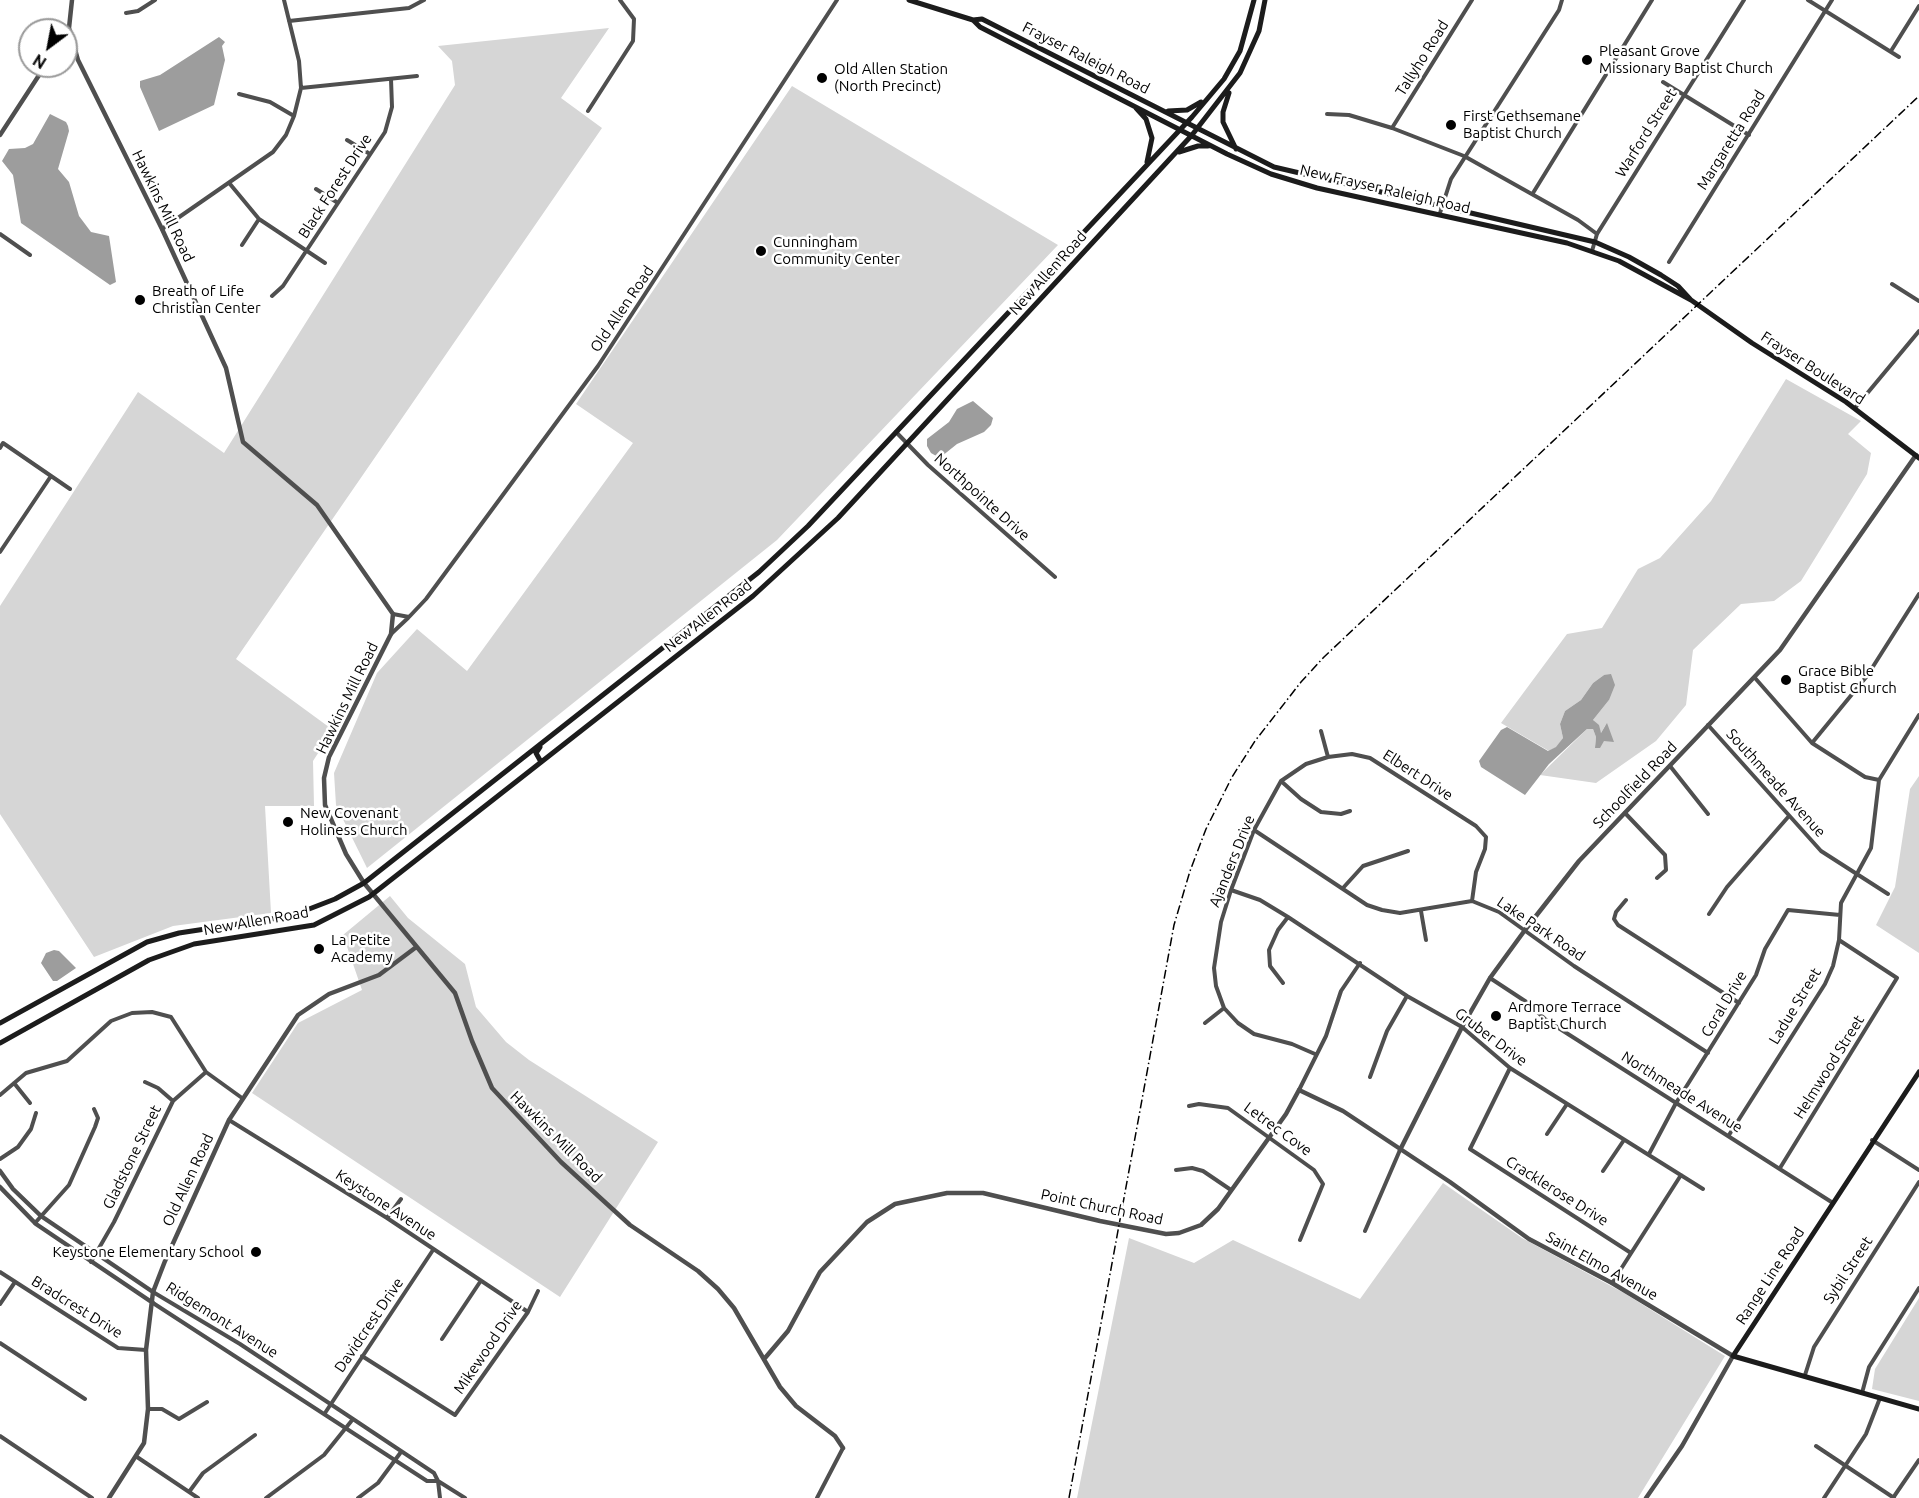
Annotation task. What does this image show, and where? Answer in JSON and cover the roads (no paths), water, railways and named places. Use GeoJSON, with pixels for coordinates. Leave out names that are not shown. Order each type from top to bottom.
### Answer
{"type":"FeatureCollection","features":[{"type":"Feature","properties":{"kind":"main road","name":"Frayser Raleigh Road"},"geometry":{"type":"LineString","coordinates":[[909,0],[973,21],[980,27],[1181,129]]}},
{"type":"Feature","properties":{"kind":"main road","name":"New Allen Road"},"geometry":{"type":"LineString","coordinates":[[0,1023],[147,942],[179,933],[291,916],[335,899],[364,883],[759,572],[808,526],[1181,129],[1224,79],[1240,51],[1254,0]]}},
{"type":"Feature","properties":{"kind":"main road","name":"New Allen Road"},"geometry":{"type":"LineString","coordinates":[[0,1042],[149,960],[194,944],[314,925],[373,894],[753,596],[820,537],[1198,129],[1231,88],[1252,51],[1265,0]]}},
{"type":"Feature","properties":{"kind":"main road","name":"Frayser Raleigh Road"},"geometry":{"type":"LineString","coordinates":[[973,21],[982,19],[1186,123]]}},
{"type":"Feature","properties":{"kind":"main road"},"geometry":{"type":"LineString","coordinates":[[1231,88],[1223,112],[1223,122],[1237,150]]}},
{"type":"Feature","properties":{"kind":"main road"},"geometry":{"type":"LineString","coordinates":[[1162,110],[1187,110],[1209,96]]}},
{"type":"Feature","properties":{"kind":"main road"},"geometry":{"type":"LineString","coordinates":[[1133,104],[1146,119],[1152,138],[1146,164]]}},
{"type":"Feature","properties":{"kind":"main road","name":"New Frayser Raleigh Road"},"geometry":{"type":"LineString","coordinates":[[1186,123],[1237,150],[1294,173],[1442,205],[1595,242]]}},
{"type":"Feature","properties":{"kind":"main road","name":"New Frayser Raleigh Road"},"geometry":{"type":"LineString","coordinates":[[1181,129],[1212,146],[1292,181],[1440,213],[1592,251]]}},
{"type":"Feature","properties":{"kind":"main road"},"geometry":{"type":"LineString","coordinates":[[1176,154],[1199,145],[1212,146]]}},
{"type":"Feature","properties":{"kind":"main road"},"geometry":{"type":"LineString","coordinates":[[1595,242],[1661,275],[1678,286],[1691,300]]}},
{"type":"Feature","properties":{"kind":"main road"},"geometry":{"type":"LineString","coordinates":[[1592,251],[1619,261],[1691,300]]}},
{"type":"Feature","properties":{"kind":"main road","name":"Frayser Boulevard"},"geometry":{"type":"LineString","coordinates":[[1691,300],[1855,408],[1917,456]]}},
{"type":"Feature","properties":{"kind":"main road"},"geometry":{"type":"LineString","coordinates":[[541,762],[536,756],[537,750],[549,737]]}},
{"type":"Feature","properties":{"kind":"main road","name":"Range Line Road"},"geometry":{"type":"LineString","coordinates":[[1732,1356],[1872,1140],[1919,1072]]}},
{"type":"Feature","properties":{"kind":"main road","name":"Saint Elmo Avenue"},"geometry":{"type":"LineString","coordinates":[[1732,1356],[1919,1409]]}},
{"type":"Feature","properties":{"kind":"street","name":"Hawkins Mill Road"},"geometry":{"type":"LineString","coordinates":[[69,18],[72,0]]}},
{"type":"Feature","properties":{"kind":"street"},"geometry":{"type":"LineString","coordinates":[[126,13],[138,11],[155,0]]}},
{"type":"Feature","properties":{"kind":"street"},"geometry":{"type":"LineString","coordinates":[[162,229],[273,153],[294,116],[301,88],[299,61],[284,0]]}},
{"type":"Feature","properties":{"kind":"street"},"geometry":{"type":"LineString","coordinates":[[289,21],[409,8],[424,0]]}},
{"type":"Feature","properties":{"kind":"street"},"geometry":{"type":"LineString","coordinates":[[588,111],[633,41],[634,19],[620,0]]}},
{"type":"Feature","properties":{"kind":"street","name":"Old Allen Road"},"geometry":{"type":"LineString","coordinates":[[391,634],[436,586],[598,366],[837,0]]}},
{"type":"Feature","properties":{"kind":"street","name":"Tallyho Road"},"geometry":{"type":"LineString","coordinates":[[1392,128],[1472,0]]}},
{"type":"Feature","properties":{"kind":"street"},"geometry":{"type":"LineString","coordinates":[[1440,213],[1451,179],[1464,156],[1559,9],[1562,0]]}},
{"type":"Feature","properties":{"kind":"street"},"geometry":{"type":"LineString","coordinates":[[1532,193],[1652,0]]}},
{"type":"Feature","properties":{"kind":"street","name":"Warford Street"},"geometry":{"type":"LineString","coordinates":[[1592,251],[1597,234],[1744,0]]}},
{"type":"Feature","properties":{"kind":"street"},"geometry":{"type":"LineString","coordinates":[[1808,0],[1899,57]]}},
{"type":"Feature","properties":{"kind":"street","name":"Margaretta Road"},"geometry":{"type":"LineString","coordinates":[[1670,262],[1832,0]]}},
{"type":"Feature","properties":{"kind":"street"},"geometry":{"type":"LineString","coordinates":[[1891,51],[1919,6]]}},
{"type":"Feature","properties":{"kind":"street","name":"Hawkins Mill Road"},"geometry":{"type":"LineString","coordinates":[[78,60],[162,229],[226,368],[243,442],[317,506],[393,614],[391,634],[329,757],[324,778],[325,805],[346,854],[364,883],[415,948],[455,993],[481,1065],[492,1088],[561,1162],[630,1225],[698,1271],[718,1289],[734,1308],[780,1387],[796,1406],[835,1436],[843,1448]]}},
{"type":"Feature","properties":{"kind":"street"},"geometry":{"type":"LineString","coordinates":[[301,88],[417,76]]}},
{"type":"Feature","properties":{"kind":"street"},"geometry":{"type":"LineString","coordinates":[[0,135],[37,78]]}},
{"type":"Feature","properties":{"kind":"street","name":"Black Forest Drive"},"geometry":{"type":"LineString","coordinates":[[272,296],[281,290],[370,154],[390,119],[391,79]]}},
{"type":"Feature","properties":{"kind":"street"},"geometry":{"type":"LineString","coordinates":[[1663,82],[1749,135]]}},
{"type":"Feature","properties":{"kind":"street"},"geometry":{"type":"LineString","coordinates":[[239,94],[270,102],[294,116]]}},
{"type":"Feature","properties":{"kind":"street"},"geometry":{"type":"LineString","coordinates":[[1327,114],[1349,116],[1392,128],[1464,156],[1532,193],[1597,234]]}},
{"type":"Feature","properties":{"kind":"street"},"geometry":{"type":"LineString","coordinates":[[347,140],[370,154]]}},
{"type":"Feature","properties":{"kind":"street"},"geometry":{"type":"LineString","coordinates":[[230,184],[259,219],[325,263]]}},
{"type":"Feature","properties":{"kind":"street"},"geometry":{"type":"LineString","coordinates":[[316,189],[338,203]]}},
{"type":"Feature","properties":{"kind":"street"},"geometry":{"type":"LineString","coordinates":[[242,245],[259,219]]}},
{"type":"Feature","properties":{"kind":"street"},"geometry":{"type":"LineString","coordinates":[[0,234],[30,255]]}},
{"type":"Feature","properties":{"kind":"street"},"geometry":{"type":"LineString","coordinates":[[1892,284],[1919,301]]}},
{"type":"Feature","properties":{"kind":"street"},"geometry":{"type":"LineString","coordinates":[[1855,408],[1919,331]]}},
{"type":"Feature","properties":{"kind":"street","name":"Northpointe Drive"},"geometry":{"type":"LineString","coordinates":[[896,432],[1055,577]]}},
{"type":"Feature","properties":{"kind":"street"},"geometry":{"type":"LineString","coordinates":[[0,448],[3,443],[70,489]]}},
{"type":"Feature","properties":{"kind":"street","name":"Schoolfield Road"},"geometry":{"type":"LineString","coordinates":[[1400,1150],[1461,1027],[1490,978],[1525,930],[1579,861],[1780,650],[1917,456]]}},
{"type":"Feature","properties":{"kind":"street"},"geometry":{"type":"LineString","coordinates":[[0,552],[51,476]]}},
{"type":"Feature","properties":{"kind":"street"},"geometry":{"type":"LineString","coordinates":[[1812,743],[1867,676],[1919,594]]}},
{"type":"Feature","properties":{"kind":"street"},"geometry":{"type":"LineString","coordinates":[[393,614],[409,617]]}},
{"type":"Feature","properties":{"kind":"street"},"geometry":{"type":"LineString","coordinates":[[1755,678],[1812,743],[1865,777],[1879,780]]}},
{"type":"Feature","properties":{"kind":"street","name":"Ladue Street"},"geometry":{"type":"LineString","coordinates":[[1729,1135],[1825,984],[1833,966],[1839,940],[1841,903],[1871,848],[1879,780],[1919,715]]}},
{"type":"Feature","properties":{"kind":"street","name":"Southmeade Avenue"},"geometry":{"type":"LineString","coordinates":[[1708,725],[1821,851],[1888,894]]}},
{"type":"Feature","properties":{"kind":"street"},"geometry":{"type":"LineString","coordinates":[[1321,731],[1328,757]]}},
{"type":"Feature","properties":{"kind":"street","name":"Elbert Drive"},"geometry":{"type":"LineString","coordinates":[[1328,757],[1352,754],[1370,758],[1476,826],[1486,837],[1485,849],[1476,872],[1472,902]]}},
{"type":"Feature","properties":{"kind":"street","name":"Ajanders Drive"},"geometry":{"type":"LineString","coordinates":[[1316,1054],[1292,1044],[1254,1034],[1238,1023],[1224,1008],[1216,986],[1214,968],[1221,922],[1254,830],[1281,781],[1306,764],[1328,757]]}},
{"type":"Feature","properties":{"kind":"street"},"geometry":{"type":"LineString","coordinates":[[1670,766],[1708,813]]}},
{"type":"Feature","properties":{"kind":"street"},"geometry":{"type":"LineString","coordinates":[[1281,781],[1301,800],[1321,812],[1341,814],[1350,811]]}},
{"type":"Feature","properties":{"kind":"street"},"geometry":{"type":"LineString","coordinates":[[1625,813],[1665,855],[1666,870],[1658,878]]}},
{"type":"Feature","properties":{"kind":"street"},"geometry":{"type":"LineString","coordinates":[[1709,914],[1727,887],[1789,816]]}},
{"type":"Feature","properties":{"kind":"street","name":"Lake Park Road"},"geometry":{"type":"LineString","coordinates":[[1254,830],[1367,905],[1400,913],[1472,902],[1499,912],[1574,966],[1708,1053]]}},
{"type":"Feature","properties":{"kind":"street"},"geometry":{"type":"LineString","coordinates":[[1343,888],[1363,866],[1408,850]]}},
{"type":"Feature","properties":{"kind":"street","name":"Gruber Drive"},"geometry":{"type":"LineString","coordinates":[[1231,890],[1260,900],[1288,917],[1407,996],[1461,1027],[1510,1068],[1623,1140],[1650,1154],[1703,1190]]}},
{"type":"Feature","properties":{"kind":"street"},"geometry":{"type":"LineString","coordinates":[[1626,900],[1616,912],[1614,920],[1618,925],[1739,1003]]}},
{"type":"Feature","properties":{"kind":"street","name":"Coral Drive"},"geometry":{"type":"LineString","coordinates":[[1650,1154],[1676,1103],[1755,975],[1765,949],[1788,910],[1840,915]]}},
{"type":"Feature","properties":{"kind":"street"},"geometry":{"type":"LineString","coordinates":[[1420,911],[1426,940]]}},
{"type":"Feature","properties":{"kind":"street"},"geometry":{"type":"LineString","coordinates":[[1283,983],[1270,966],[1269,950],[1278,930],[1288,917]]}},
{"type":"Feature","properties":{"kind":"street","name":"Helmwood Street"},"geometry":{"type":"LineString","coordinates":[[1780,1168],[1897,978],[1839,940]]}},
{"type":"Feature","properties":{"kind":"street","name":"Old Allen Road"},"geometry":{"type":"LineString","coordinates":[[109,1498],[144,1443],[148,1409],[146,1350],[153,1292],[165,1260],[229,1120],[298,1015],[328,994],[380,975],[415,948]]}},
{"type":"Feature","properties":{"kind":"street","name":"Point Church Road"},"geometry":{"type":"LineString","coordinates":[[765,1358],[788,1330],[820,1272],[867,1222],[895,1204],[947,1193],[983,1193],[1166,1234],[1191,1230],[1210,1219],[1286,1114],[1326,1036],[1341,991],[1360,963]]}},
{"type":"Feature","properties":{"kind":"street","name":"Northmeade Avenue"},"geometry":{"type":"LineString","coordinates":[[1490,978],[1528,1003],[1546,1020],[1833,1203]]}},
{"type":"Feature","properties":{"kind":"street"},"geometry":{"type":"LineString","coordinates":[[1370,1077],[1387,1031],[1407,996]]}},
{"type":"Feature","properties":{"kind":"street"},"geometry":{"type":"LineString","coordinates":[[1205,1023],[1224,1008]]}},
{"type":"Feature","properties":{"kind":"street"},"geometry":{"type":"LineString","coordinates":[[0,1095],[26,1073],[68,1061],[111,1021],[132,1013],[161,1012],[171,1017],[206,1072],[242,1098]]}},
{"type":"Feature","properties":{"kind":"street","name":"Cracklerose Drive"},"geometry":{"type":"LineString","coordinates":[[1510,1068],[1470,1149],[1631,1253]]}},
{"type":"Feature","properties":{"kind":"street","name":"Gladstone Street"},"geometry":{"type":"LineString","coordinates":[[91,1262],[114,1222],[172,1101],[206,1072]]}},
{"type":"Feature","properties":{"kind":"street"},"geometry":{"type":"LineString","coordinates":[[145,1082],[158,1088],[172,1101]]}},
{"type":"Feature","properties":{"kind":"street"},"geometry":{"type":"LineString","coordinates":[[14,1083],[30,1103]]}},
{"type":"Feature","properties":{"kind":"street","name":"Saint Elmo Avenue"},"geometry":{"type":"LineString","coordinates":[[1299,1090],[1343,1111],[1450,1182],[1529,1239],[1612,1283],[1732,1356]]}},
{"type":"Feature","properties":{"kind":"street","name":"Letrec Cove"},"geometry":{"type":"LineString","coordinates":[[1189,1106],[1199,1104],[1228,1108],[1314,1170],[1323,1185],[1300,1240]]}},
{"type":"Feature","properties":{"kind":"street"},"geometry":{"type":"LineString","coordinates":[[1547,1134],[1567,1104]]}},
{"type":"Feature","properties":{"kind":"street"},"geometry":{"type":"LineString","coordinates":[[35,1223],[69,1185],[98,1118],[94,1109]]}},
{"type":"Feature","properties":{"kind":"street"},"geometry":{"type":"LineString","coordinates":[[0,1159],[18,1147],[31,1129],[36,1113]]}},
{"type":"Feature","properties":{"kind":"street","name":"Keystone Avenue"},"geometry":{"type":"LineString","coordinates":[[229,1120],[387,1218],[528,1312]]}},
{"type":"Feature","properties":{"kind":"street"},"geometry":{"type":"LineString","coordinates":[[1603,1171],[1623,1140]]}},
{"type":"Feature","properties":{"kind":"street"},"geometry":{"type":"LineString","coordinates":[[1872,1140],[1919,1170]]}},
{"type":"Feature","properties":{"kind":"street"},"geometry":{"type":"LineString","coordinates":[[1365,1231],[1400,1150]]}},
{"type":"Feature","properties":{"kind":"street"},"geometry":{"type":"LineString","coordinates":[[1176,1170],[1192,1168],[1203,1171],[1231,1190]]}},
{"type":"Feature","properties":{"kind":"street","name":"Ridgemont Avenue"},"geometry":{"type":"LineString","coordinates":[[0,1171],[41,1216],[153,1292],[240,1344],[353,1419],[434,1473],[438,1481],[465,1498]]}},
{"type":"Feature","properties":{"kind":"street"},"geometry":{"type":"LineString","coordinates":[[1612,1283],[1680,1175]]}},
{"type":"Feature","properties":{"kind":"street","name":"Sybil Street"},"geometry":{"type":"LineString","coordinates":[[1805,1375],[1814,1347],[1919,1182]]}},
{"type":"Feature","properties":{"kind":"street","name":"Ridgemont Avenue"},"geometry":{"type":"LineString","coordinates":[[0,1187],[35,1223],[91,1262],[427,1481],[438,1481]]}},
{"type":"Feature","properties":{"kind":"street"},"geometry":{"type":"LineString","coordinates":[[387,1218],[400,1199]]}},
{"type":"Feature","properties":{"kind":"street","name":"Davidcrest Drive"},"geometry":{"type":"LineString","coordinates":[[325,1413],[433,1250]]}},
{"type":"Feature","properties":{"kind":"street","name":"Bradcrest Drive"},"geometry":{"type":"LineString","coordinates":[[0,1272],[118,1348],[146,1350]]}},
{"type":"Feature","properties":{"kind":"street"},"geometry":{"type":"LineString","coordinates":[[442,1339],[480,1281]]}},
{"type":"Feature","properties":{"kind":"street"},"geometry":{"type":"LineString","coordinates":[[0,1304],[15,1282]]}},
{"type":"Feature","properties":{"kind":"street"},"geometry":{"type":"LineString","coordinates":[[1862,1393],[1869,1367],[1919,1288]]}},
{"type":"Feature","properties":{"kind":"street","name":"Mikewood Drive"},"geometry":{"type":"LineString","coordinates":[[362,1356],[455,1415],[528,1312],[538,1291]]}},
{"type":"Feature","properties":{"kind":"street"},"geometry":{"type":"LineString","coordinates":[[0,1343],[85,1399]]}},
{"type":"Feature","properties":{"kind":"street","name":"Range Line Road"},"geometry":{"type":"LineString","coordinates":[[1647,1498],[1682,1446],[1732,1356]]}},
{"type":"Feature","properties":{"kind":"street"},"geometry":{"type":"LineString","coordinates":[[1824,1498],[1866,1434],[1880,1398]]}},
{"type":"Feature","properties":{"kind":"street"},"geometry":{"type":"LineString","coordinates":[[148,1409],[162,1409],[180,1419],[207,1402]]}},
{"type":"Feature","properties":{"kind":"street"},"geometry":{"type":"LineString","coordinates":[[266,1498],[324,1455],[353,1419]]}},
{"type":"Feature","properties":{"kind":"street"},"geometry":{"type":"LineString","coordinates":[[189,1492],[203,1473],[255,1435]]}},
{"type":"Feature","properties":{"kind":"street"},"geometry":{"type":"LineString","coordinates":[[0,1436],[92,1498]]}},
{"type":"Feature","properties":{"kind":"street"},"geometry":{"type":"LineString","coordinates":[[1816,1446],[1893,1498],[1919,1460]]}},
{"type":"Feature","properties":{"kind":"street"},"geometry":{"type":"LineString","coordinates":[[817,1498],[843,1448]]}},
{"type":"Feature","properties":{"kind":"street"},"geometry":{"type":"LineString","coordinates":[[358,1498],[378,1483],[401,1452]]}},
{"type":"Feature","properties":{"kind":"street"},"geometry":{"type":"LineString","coordinates":[[137,1457],[198,1498]]}},
{"type":"Feature","properties":{"kind":"street"},"geometry":{"type":"LineString","coordinates":[[438,1481],[441,1490],[440,1498]]}},
{"type":"Feature","properties":{"kind":"railway"},"geometry":{"type":"LineString","coordinates":[[1069,1498],[1174,925],[1190,871],[1206,829],[1232,777],[1255,741],[1301,682],[1324,657],[1919,96]]}},
{"type":"Feature","properties":{"kind":"place","name":"Pleasant Grove Missionary Baptist Church"},"geometry":{"type":"Point","coordinates":[1587,60]}},
{"type":"Feature","properties":{"kind":"place","name":"Old Allen Station (North Precinct)"},"geometry":{"type":"Point","coordinates":[822,78]}},
{"type":"Feature","properties":{"kind":"place","name":"First Gethsemane Baptist Church"},"geometry":{"type":"Point","coordinates":[1451,125]}},
{"type":"Feature","properties":{"kind":"place","name":"Cunningham Community Center"},"geometry":{"type":"Point","coordinates":[761,251]}},
{"type":"Feature","properties":{"kind":"place","name":"Breath of Life Christian Center"},"geometry":{"type":"Point","coordinates":[140,300]}},
{"type":"Feature","properties":{"kind":"place","name":"Grace Bible Baptist Church"},"geometry":{"type":"Point","coordinates":[1786,680]}},
{"type":"Feature","properties":{"kind":"place","name":"New Covenant Holiness Church"},"geometry":{"type":"Point","coordinates":[288,822]}},
{"type":"Feature","properties":{"kind":"place","name":"La Petite Academy"},"geometry":{"type":"Point","coordinates":[319,949]}},
{"type":"Feature","properties":{"kind":"place","name":"Ardmore Terrace Baptist Church"},"geometry":{"type":"Point","coordinates":[1496,1016]}},
{"type":"Feature","properties":{"kind":"place","name":"Keystone Elementary School"},"geometry":{"type":"Point","coordinates":[256,1252]}}]}
